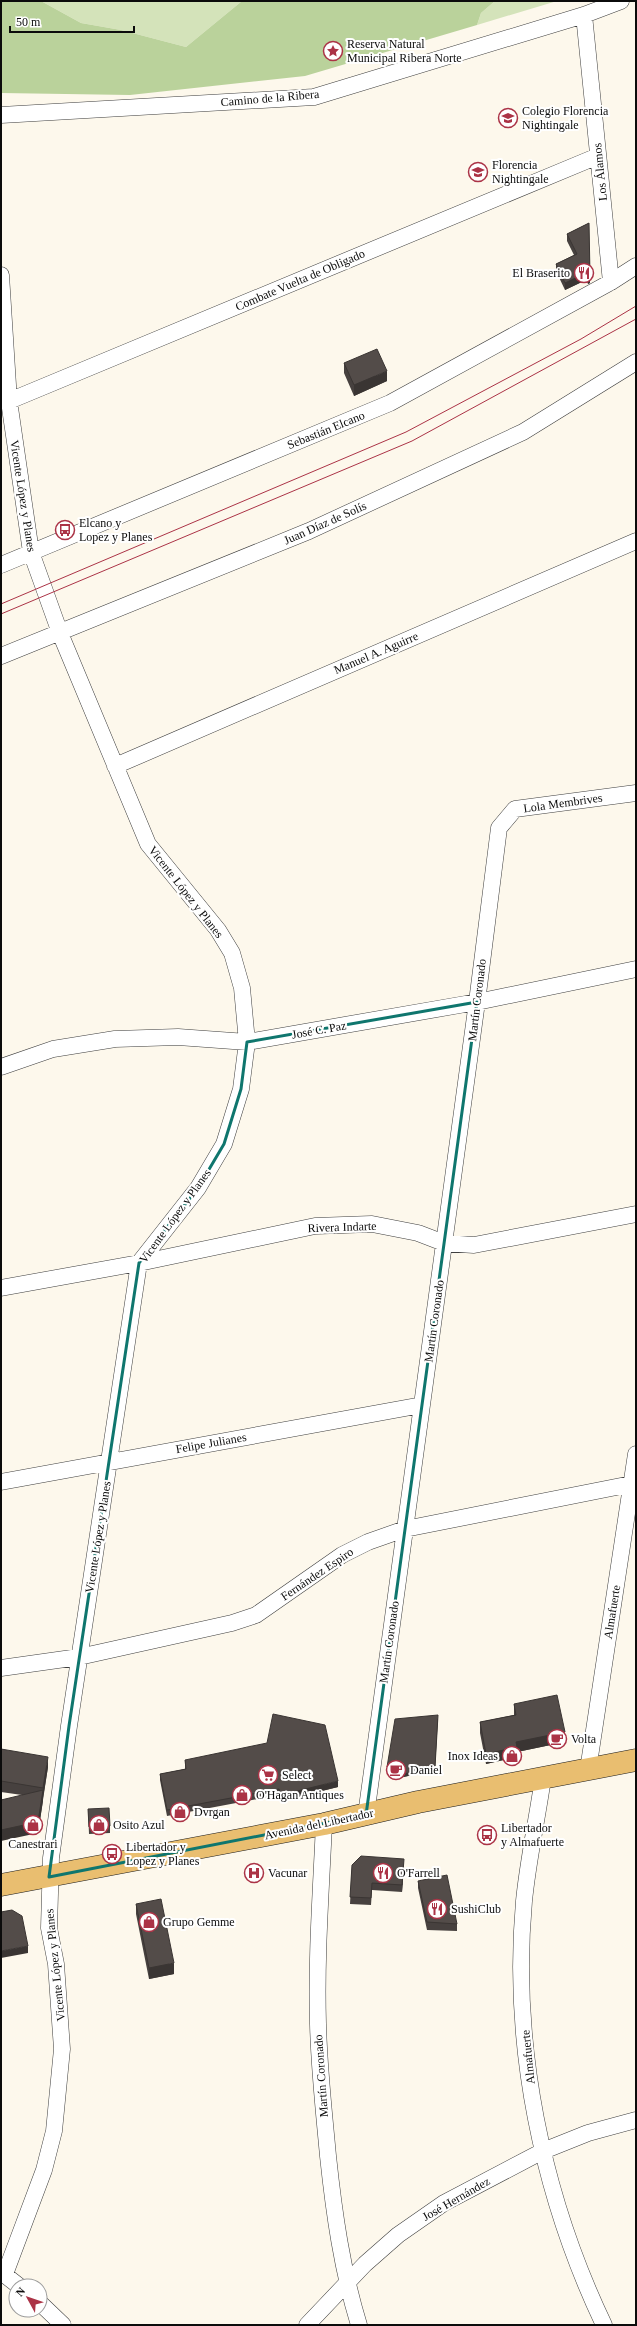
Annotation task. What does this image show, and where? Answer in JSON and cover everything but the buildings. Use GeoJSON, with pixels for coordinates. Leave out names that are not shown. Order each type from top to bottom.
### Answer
{"type":"FeatureCollection","features":[{"type":"Feature","properties":{"kind":"main road","name":"Avenida del Libertador"},"geometry":{"type":"LineString","coordinates":[[1,1885],[324,1824],[418,1802],[636,1760]]}},
{"type":"Feature","properties":{"kind":"street","name":"Camino de la Ribera"},"geometry":{"type":"LineString","coordinates":[[1,115],[314,96],[584,15],[621,1]]}},
{"type":"Feature","properties":{"kind":"street","name":"Los Álamos"},"geometry":{"type":"LineString","coordinates":[[584,15],[611,282]]}},
{"type":"Feature","properties":{"kind":"street","name":"Combate Vuelta de Obligado"},"geometry":{"type":"LineString","coordinates":[[5,401],[598,156]]}},
{"type":"Feature","properties":{"kind":"street","name":"Sebastián Elcano"},"geometry":{"type":"LineString","coordinates":[[1,565],[390,403],[611,282],[636,266]]}},
{"type":"Feature","properties":{"kind":"street","name":"Vicente López y Planes"},"geometry":{"type":"LineString","coordinates":[[1,275],[5,401],[31,552],[60,633],[130,805],[148,844],[218,930],[232,953],[242,988],[247,1042],[241,1089],[224,1144],[198,1188],[139,1263],[79,1657],[49,1877],[49,1928],[56,1964],[61,2013],[62,2049],[54,2131],[44,2170],[3,2273]]}},
{"type":"Feature","properties":{"kind":"street","name":"Juan Díaz de Solís"},"geometry":{"type":"LineString","coordinates":[[1,656],[309,531],[524,432],[636,362]]}},
{"type":"Feature","properties":{"kind":"street","name":"Manuel A. Aguirre"},"geometry":{"type":"LineString","coordinates":[[115,766],[636,541]]}},
{"type":"Feature","properties":{"kind":"street","name":"Lola Membrives"},"geometry":{"type":"LineString","coordinates":[[499,828],[515,809],[636,793]]}},
{"type":"Feature","properties":{"kind":"street","name":"Martín Coronado"},"geometry":{"type":"LineString","coordinates":[[366,1815],[477,1002],[499,828]]}},
{"type":"Feature","properties":{"kind":"street","name":"José C. Paz"},"geometry":{"type":"LineString","coordinates":[[1,1067],[53,1049],[115,1039],[178,1037],[247,1042],[477,1002],[636,969]]}},
{"type":"Feature","properties":{"kind":"street","name":"Rivera Indarte"},"geometry":{"type":"LineString","coordinates":[[1,1288],[139,1263],[315,1226],[372,1224],[418,1233],[444,1244],[474,1245],[636,1214]]}},
{"type":"Feature","properties":{"kind":"street","name":"Felipe Julianes"},"geometry":{"type":"LineString","coordinates":[[1,1482],[422,1405]]}},
{"type":"Feature","properties":{"kind":"street","name":"Almafuerte"},"geometry":{"type":"LineString","coordinates":[[588,1770],[634,1483],[636,1454]]}},
{"type":"Feature","properties":{"kind":"street","name":"Fernández Espiro"},"geometry":{"type":"LineString","coordinates":[[1,1668],[79,1657],[199,1631],[256,1615],[342,1555],[368,1542],[405,1529],[634,1483]]}},
{"type":"Feature","properties":{"kind":"street","name":"Almafuerte"},"geometry":{"type":"LineString","coordinates":[[543,1778],[531,1840],[525,1895],[522,1965],[524,2028],[531,2090],[543,2151],[563,2222],[588,2290],[604,2325]]}},
{"type":"Feature","properties":{"kind":"street","name":"Martín Coronado"},"geometry":{"type":"LineString","coordinates":[[324,1824],[318,1932],[318,2024],[323,2107],[332,2189],[347,2284],[359,2325]]}},
{"type":"Feature","properties":{"kind":"street","name":"José Hernández"},"geometry":{"type":"LineString","coordinates":[[307,2325],[365,2264],[398,2235],[444,2203],[543,2151],[588,2133],[636,2120]]}},
{"type":"Feature","properties":{"kind":"street"},"geometry":{"type":"LineString","coordinates":[[48,2311],[63,2325]]}},
{"type":"Feature","properties":{"kind":"highlighted area"},"geometry":{"type":"Polygon","coordinates":[[[477,1002],[366,1815],[49,1877],[69,1726],[139,1263],[198,1188],[224,1144],[241,1089],[247,1042],[477,1002]]]}},
{"type":"Feature","properties":{"kind":"green space"},"geometry":{"type":"Polygon","coordinates":[[[1,1],[41,1],[81,23],[121,30],[186,47],[242,1],[495,1],[481,13],[477,25],[305,76],[130,95],[1,93],[1,1]]]}},
{"type":"Feature","properties":{"kind":"green space"},"geometry":{"type":"Polygon","coordinates":[[[41,1],[242,1],[186,47],[121,30],[81,23],[41,1]]]}},
{"type":"Feature","properties":{"kind":"green space"},"geometry":{"type":"Polygon","coordinates":[[[495,1],[557,1],[477,25],[481,13],[495,1]]]}},
{"type":"Feature","properties":{"kind":"tram line"},"geometry":{"type":"LineString","coordinates":[[1,604],[406,432],[581,339],[636,306]]}},
{"type":"Feature","properties":{"kind":"tram line"},"geometry":{"type":"LineString","coordinates":[[1,614],[412,441],[636,319]]}},
{"type":"Feature","properties":{"kind":"place","name":"Reserva Natural Municipal Ribera Norte"},"geometry":{"type":"Point","coordinates":[333,51]}},
{"type":"Feature","properties":{"kind":"place","name":"Colegio Florencia Nightingale"},"geometry":{"type":"Point","coordinates":[508,118]}},
{"type":"Feature","properties":{"kind":"place","name":"Florencia Nightingale"},"geometry":{"type":"Point","coordinates":[478,172]}},
{"type":"Feature","properties":{"kind":"place","name":"El Braserito"},"geometry":{"type":"Point","coordinates":[584,273]}},
{"type":"Feature","properties":{"kind":"place","name":"Elcano y Lopez y Planes"},"geometry":{"type":"Point","coordinates":[65,530]}},
{"type":"Feature","properties":{"kind":"place","name":"Volta"},"geometry":{"type":"Point","coordinates":[557,1739]}},
{"type":"Feature","properties":{"kind":"place","name":"Inox Ideas"},"geometry":{"type":"Point","coordinates":[512,1756]}},
{"type":"Feature","properties":{"kind":"place","name":"Daniel"},"geometry":{"type":"Point","coordinates":[396,1770]}},
{"type":"Feature","properties":{"kind":"place","name":"Select"},"geometry":{"type":"Point","coordinates":[268,1775]}},
{"type":"Feature","properties":{"kind":"place","name":"O'Hagan Antiques"},"geometry":{"type":"Point","coordinates":[242,1795]}},
{"type":"Feature","properties":{"kind":"place","name":"Dvrgan"},"geometry":{"type":"Point","coordinates":[180,1812]}},
{"type":"Feature","properties":{"kind":"place","name":"Canestrari"},"geometry":{"type":"Point","coordinates":[33,1825]}},
{"type":"Feature","properties":{"kind":"place","name":"Osito Azul"},"geometry":{"type":"Point","coordinates":[99,1825]}},
{"type":"Feature","properties":{"kind":"place","name":"Libertador y Almafuerte"},"geometry":{"type":"Point","coordinates":[487,1835]}},
{"type":"Feature","properties":{"kind":"place","name":"Libertador y Lopez y Planes"},"geometry":{"type":"Point","coordinates":[112,1854]}},
{"type":"Feature","properties":{"kind":"place","name":"Vacunar"},"geometry":{"type":"Point","coordinates":[254,1873]}},
{"type":"Feature","properties":{"kind":"place","name":"O'Farrell"},"geometry":{"type":"Point","coordinates":[383,1873]}},
{"type":"Feature","properties":{"kind":"place","name":"SushiClub"},"geometry":{"type":"Point","coordinates":[437,1909]}},
{"type":"Feature","properties":{"kind":"place","name":"Grupo Gemme"},"geometry":{"type":"Point","coordinates":[149,1922]}}]}
